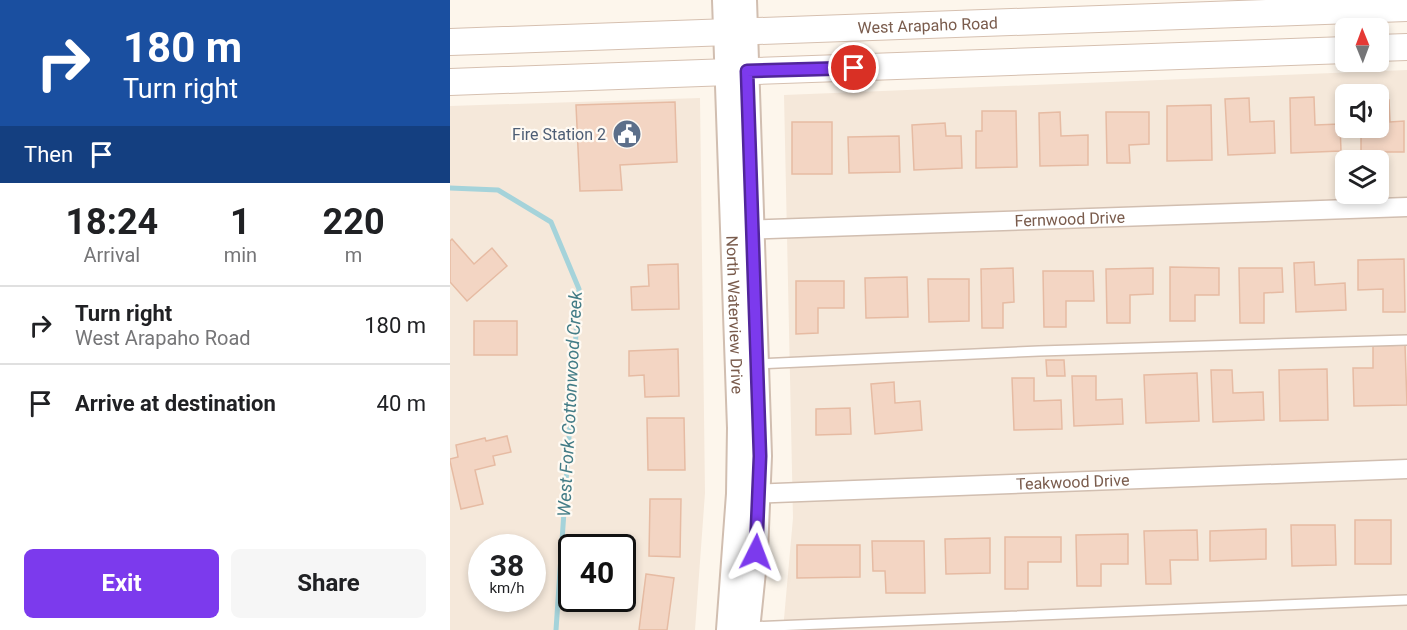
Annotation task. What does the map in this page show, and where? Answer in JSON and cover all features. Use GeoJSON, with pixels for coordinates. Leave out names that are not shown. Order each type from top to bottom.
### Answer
{"type":"FeatureCollection","features":[{"type":"Feature","properties":{"kind":"main road","name":"West Arapaho Road"},"geometry":{"type":"LineString","coordinates":[[450,42],[1407,8]]}},
{"type":"Feature","properties":{"kind":"main road"},"geometry":{"type":"LineString","coordinates":[[1389,48],[1407,47]]}},
{"type":"Feature","properties":{"kind":"main road"},"geometry":{"type":"LineString","coordinates":[[450,81],[1335,50]]}},
{"type":"Feature","properties":{"kind":"street","name":"North Waterview Drive"},"geometry":{"type":"LineString","coordinates":[[724,0],[735,32],[743,230],[739,428],[748,494],[742,629]]}},
{"type":"Feature","properties":{"kind":"street","name":"North Waterview Drive"},"geometry":{"type":"LineString","coordinates":[[735,32],[745,0]]}},
{"type":"Feature","properties":{"kind":"street","name":"Fernwood Drive"},"geometry":{"type":"LineString","coordinates":[[743,230],[1407,207]]}},
{"type":"Feature","properties":{"kind":"street","name":"North Waterview Drive"},"geometry":{"type":"LineString","coordinates":[[743,230],[757,364],[760,456],[748,494]]}},
{"type":"Feature","properties":{"kind":"street","name":"Teakwood Drive"},"geometry":{"type":"LineString","coordinates":[[748,494],[1407,470]]}},
{"type":"Feature","properties":{"kind":"lane"},"geometry":{"type":"LineString","coordinates":[[757,364],[1051,351],[1407,340]]}},
{"type":"Feature","properties":{"kind":"lane"},"geometry":{"type":"LineString","coordinates":[[742,629],[1407,600]]}},
{"type":"Feature","properties":{"kind":"shaded area"},"geometry":{"type":"Polygon","coordinates":[[[1407,70],[1407,630],[783,630],[793,518],[784,95],[1407,70]]]}},
{"type":"Feature","properties":{"kind":"shaded area"},"geometry":{"type":"Polygon","coordinates":[[[700,98],[705,493],[695,630],[450,630],[450,106],[700,98]]]}},
{"type":"Feature","properties":{"kind":"building"},"geometry":{"type":"Polygon","coordinates":[[[1314,97],[1315,125],[1335,124],[1335,138],[1341,138],[1341,150],[1291,153],[1290,98],[1314,97]]]}},
{"type":"Feature","properties":{"kind":"building"},"geometry":{"type":"Polygon","coordinates":[[[1249,98],[1250,122],[1274,121],[1275,153],[1228,155],[1225,99],[1249,98]]]}},
{"type":"Feature","properties":{"kind":"building"},"geometry":{"type":"Polygon","coordinates":[[[1389,100],[1390,122],[1404,121],[1404,152],[1361,150],[1361,138],[1389,138],[1389,100]]]}},
{"type":"Feature","properties":{"kind":"building","name":"Fire Station 2"},"geometry":{"type":"Polygon","coordinates":[[[675,102],[677,162],[620,165],[622,190],[580,191],[576,105],[675,102]]]}},
{"type":"Feature","properties":{"kind":"building"},"geometry":{"type":"Polygon","coordinates":[[[1211,105],[1212,160],[1167,161],[1167,106],[1211,105]]]}},
{"type":"Feature","properties":{"kind":"building"},"geometry":{"type":"Polygon","coordinates":[[[982,111],[1016,111],[1017,167],[976,168],[976,131],[982,131],[982,111]]]}},
{"type":"Feature","properties":{"kind":"building"},"geometry":{"type":"Polygon","coordinates":[[[1060,112],[1061,136],[1088,135],[1088,165],[1040,166],[1039,113],[1060,112]]]}},
{"type":"Feature","properties":{"kind":"building"},"geometry":{"type":"Polygon","coordinates":[[[1106,112],[1149,112],[1149,144],[1129,145],[1130,163],[1107,163],[1106,112]]]}},
{"type":"Feature","properties":{"kind":"building"},"geometry":{"type":"Polygon","coordinates":[[[792,122],[832,122],[832,174],[792,174],[792,122]]]}},
{"type":"Feature","properties":{"kind":"building"},"geometry":{"type":"Polygon","coordinates":[[[945,123],[946,136],[961,136],[962,168],[914,170],[912,125],[945,123]]]}},
{"type":"Feature","properties":{"kind":"building"},"geometry":{"type":"Polygon","coordinates":[[[899,136],[900,172],[849,173],[848,137],[899,136]]]}},
{"type":"Feature","properties":{"kind":"building"},"geometry":{"type":"Polygon","coordinates":[[[452,239],[474,264],[492,248],[507,266],[467,301],[450,282],[450,241],[452,239]]]}},
{"type":"Feature","properties":{"kind":"building"},"geometry":{"type":"Polygon","coordinates":[[[1404,259],[1405,312],[1383,312],[1383,289],[1358,290],[1358,260],[1404,259]]]}},
{"type":"Feature","properties":{"kind":"building"},"geometry":{"type":"Polygon","coordinates":[[[1314,262],[1315,285],[1345,283],[1346,310],[1296,312],[1294,263],[1314,262]]]}},
{"type":"Feature","properties":{"kind":"building"},"geometry":{"type":"Polygon","coordinates":[[[678,264],[679,309],[632,310],[631,287],[649,286],[648,265],[678,264]]]}},
{"type":"Feature","properties":{"kind":"building"},"geometry":{"type":"Polygon","coordinates":[[[1170,267],[1219,268],[1219,295],[1195,295],[1195,321],[1170,321],[1170,267]]]}},
{"type":"Feature","properties":{"kind":"building"},"geometry":{"type":"Polygon","coordinates":[[[1013,268],[1014,302],[1003,303],[1003,328],[982,328],[981,269],[1013,268]]]}},
{"type":"Feature","properties":{"kind":"building"},"geometry":{"type":"Polygon","coordinates":[[[1153,268],[1153,294],[1130,295],[1130,323],[1107,323],[1106,269],[1153,268]]]}},
{"type":"Feature","properties":{"kind":"building"},"geometry":{"type":"Polygon","coordinates":[[[1239,268],[1282,268],[1283,292],[1264,293],[1264,323],[1240,323],[1239,268]]]}},
{"type":"Feature","properties":{"kind":"building"},"geometry":{"type":"Polygon","coordinates":[[[1043,271],[1093,271],[1094,301],[1066,301],[1066,327],[1044,327],[1043,271]]]}},
{"type":"Feature","properties":{"kind":"building"},"geometry":{"type":"Polygon","coordinates":[[[907,277],[908,317],[866,318],[865,278],[907,277]]]}},
{"type":"Feature","properties":{"kind":"building"},"geometry":{"type":"Polygon","coordinates":[[[928,279],[969,279],[969,321],[929,322],[928,279]]]}},
{"type":"Feature","properties":{"kind":"building"},"geometry":{"type":"Polygon","coordinates":[[[796,281],[844,281],[844,308],[818,308],[818,333],[796,334],[796,281]]]}},
{"type":"Feature","properties":{"kind":"building"},"geometry":{"type":"Polygon","coordinates":[[[474,321],[517,321],[517,355],[474,355],[474,321]]]}},
{"type":"Feature","properties":{"kind":"building"},"geometry":{"type":"Polygon","coordinates":[[[1405,345],[1407,405],[1354,406],[1353,368],[1373,368],[1373,346],[1405,345]]]}},
{"type":"Feature","properties":{"kind":"building"},"geometry":{"type":"Polygon","coordinates":[[[678,349],[679,396],[645,397],[644,375],[629,376],[629,351],[678,349]]]}},
{"type":"Feature","properties":{"kind":"building"},"geometry":{"type":"Polygon","coordinates":[[[1046,360],[1064,360],[1065,376],[1047,376],[1046,360]]]}},
{"type":"Feature","properties":{"kind":"building"},"geometry":{"type":"Polygon","coordinates":[[[1327,369],[1328,420],[1280,421],[1279,370],[1327,369]]]}},
{"type":"Feature","properties":{"kind":"building"},"geometry":{"type":"Polygon","coordinates":[[[1211,370],[1232,370],[1233,393],[1263,392],[1264,420],[1213,422],[1211,370]]]}},
{"type":"Feature","properties":{"kind":"building"},"geometry":{"type":"Polygon","coordinates":[[[1197,373],[1199,421],[1146,423],[1144,375],[1197,373]]]}},
{"type":"Feature","properties":{"kind":"building"},"geometry":{"type":"Polygon","coordinates":[[[1072,376],[1096,376],[1096,400],[1122,399],[1123,424],[1074,426],[1072,376]]]}},
{"type":"Feature","properties":{"kind":"building"},"geometry":{"type":"Polygon","coordinates":[[[1012,378],[1034,378],[1034,401],[1061,400],[1062,429],[1014,430],[1012,378]]]}},
{"type":"Feature","properties":{"kind":"building"},"geometry":{"type":"Polygon","coordinates":[[[894,382],[895,403],[920,401],[922,430],[875,434],[871,384],[894,382]]]}},
{"type":"Feature","properties":{"kind":"building"},"geometry":{"type":"Polygon","coordinates":[[[850,408],[851,434],[816,435],[816,409],[850,408]]]}},
{"type":"Feature","properties":{"kind":"building"},"geometry":{"type":"Polygon","coordinates":[[[647,418],[684,418],[685,470],[648,470],[647,418]]]}},
{"type":"Feature","properties":{"kind":"building"},"geometry":{"type":"Polygon","coordinates":[[[507,436],[511,452],[493,456],[495,465],[475,470],[483,504],[461,509],[450,461],[458,457],[456,445],[485,438],[486,441],[507,436]]]}},
{"type":"Feature","properties":{"kind":"building"},"geometry":{"type":"Polygon","coordinates":[[[650,499],[681,499],[680,557],[649,556],[650,499]]]}},
{"type":"Feature","properties":{"kind":"building"},"geometry":{"type":"Polygon","coordinates":[[[1355,520],[1391,520],[1391,564],[1355,564],[1355,520]]]}},
{"type":"Feature","properties":{"kind":"building"},"geometry":{"type":"Polygon","coordinates":[[[1291,525],[1335,525],[1336,565],[1292,566],[1291,525]]]}},
{"type":"Feature","properties":{"kind":"building"},"geometry":{"type":"Polygon","coordinates":[[[1266,529],[1266,559],[1210,561],[1210,531],[1266,529]]]}},
{"type":"Feature","properties":{"kind":"building"},"geometry":{"type":"Polygon","coordinates":[[[1197,530],[1198,560],[1170,560],[1171,584],[1146,584],[1144,531],[1197,530]]]}},
{"type":"Feature","properties":{"kind":"building"},"geometry":{"type":"Polygon","coordinates":[[[1128,534],[1128,564],[1101,564],[1101,586],[1077,586],[1076,535],[1128,534]]]}},
{"type":"Feature","properties":{"kind":"building"},"geometry":{"type":"Polygon","coordinates":[[[1005,537],[1061,537],[1061,562],[1028,562],[1028,589],[1005,589],[1005,537]]]}},
{"type":"Feature","properties":{"kind":"building"},"geometry":{"type":"Polygon","coordinates":[[[990,538],[990,573],[946,574],[945,539],[990,538]]]}},
{"type":"Feature","properties":{"kind":"building"},"geometry":{"type":"Polygon","coordinates":[[[872,541],[924,541],[925,593],[886,593],[885,571],[873,571],[872,541]]]}},
{"type":"Feature","properties":{"kind":"building"},"geometry":{"type":"Polygon","coordinates":[[[797,545],[860,545],[860,577],[797,578],[797,545]]]}},
{"type":"Feature","properties":{"kind":"building"},"geometry":{"type":"Polygon","coordinates":[[[646,574],[674,578],[667,630],[639,630],[646,574]]]}},
{"type":"Feature","properties":{"kind":"waterway","name":"West Fork Cottonwood Creek"},"geometry":{"type":"LineString","coordinates":[[450,188],[498,190],[551,222],[579,289],[556,630]]}},
{"type":"Feature","properties":{"kind":"place","name":"Fire Station 2"},"geometry":{"type":"Point","coordinates":[627,134]}},
{"type":"Feature","properties":{"kind":"route"},"geometry":{"type":"LineString","coordinates":[[756,552],[760,456],[747,71],[854,68]]}}]}
